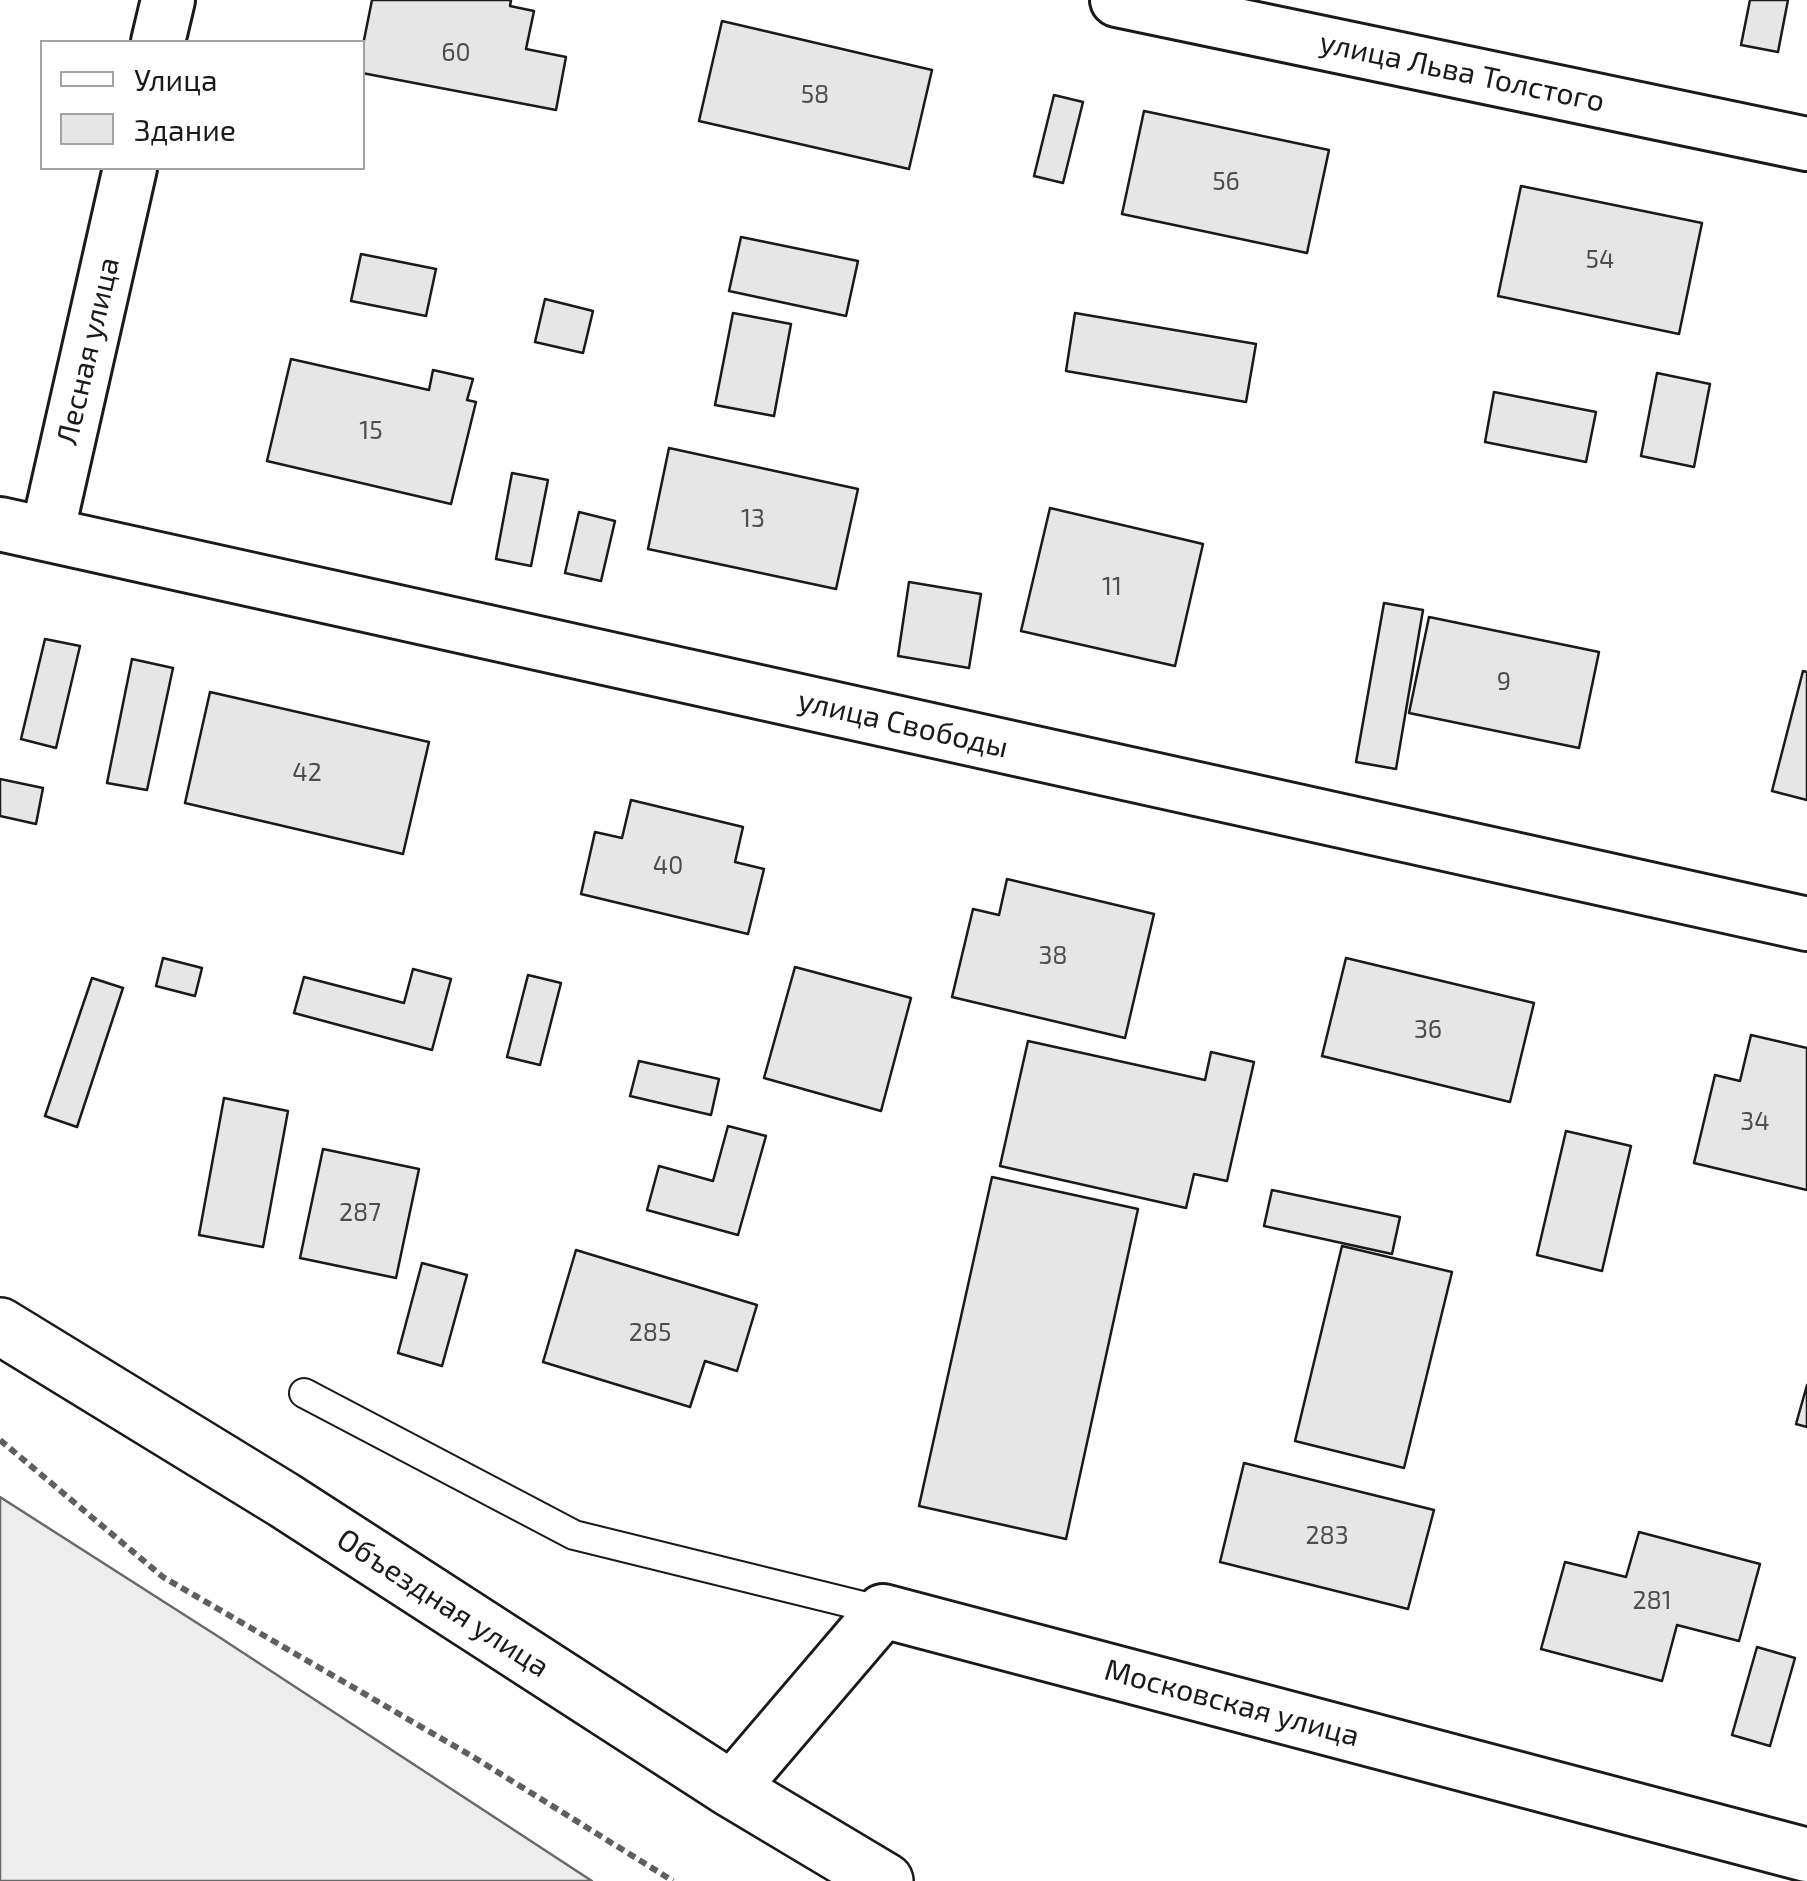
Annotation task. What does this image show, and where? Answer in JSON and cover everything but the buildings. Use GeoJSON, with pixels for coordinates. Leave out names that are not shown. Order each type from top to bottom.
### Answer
{"type":"FeatureCollection","features":[{"type":"Feature","properties":{"kind":"street"},"geometry":{"type":"LineString","coordinates":[[158,40],[168,0]]}},
{"type":"Feature","properties":{"kind":"street","name":"улица Льва Толстого"},"geometry":{"type":"LineString","coordinates":[[1117,0],[1807,144]]}},
{"type":"Feature","properties":{"kind":"street","name":"Лесная улица"},"geometry":{"type":"LineString","coordinates":[[23,529],[129,170]]}},
{"type":"Feature","properties":{"kind":"street","name":"улица Свободы"},"geometry":{"type":"LineString","coordinates":[[23,529],[1807,924]]}},
{"type":"Feature","properties":{"kind":"street","name":"Объездная улица"},"geometry":{"type":"LineString","coordinates":[[0,1326],[300,1511],[731,1789],[886,1881]]}},
{"type":"Feature","properties":{"kind":"street"},"geometry":{"type":"LineString","coordinates":[[731,1789],[883,1611]]}},
{"type":"Feature","properties":{"kind":"street","name":"Московская улица"},"geometry":{"type":"LineString","coordinates":[[883,1611],[1807,1855]]}},
{"type":"Feature","properties":{"kind":"lane"},"geometry":{"type":"LineString","coordinates":[[304,1393],[574,1535],[883,1611]]}},
{"type":"Feature","properties":{"kind":"path"},"geometry":{"type":"LineString","coordinates":[[0,1440],[163,1577],[475,1758],[673,1881]]}},
{"type":"Feature","properties":{"kind":"shaded area"},"geometry":{"type":"Polygon","coordinates":[[[0,1497],[219,1637],[592,1881],[0,1881],[0,1497]]]}}]}
